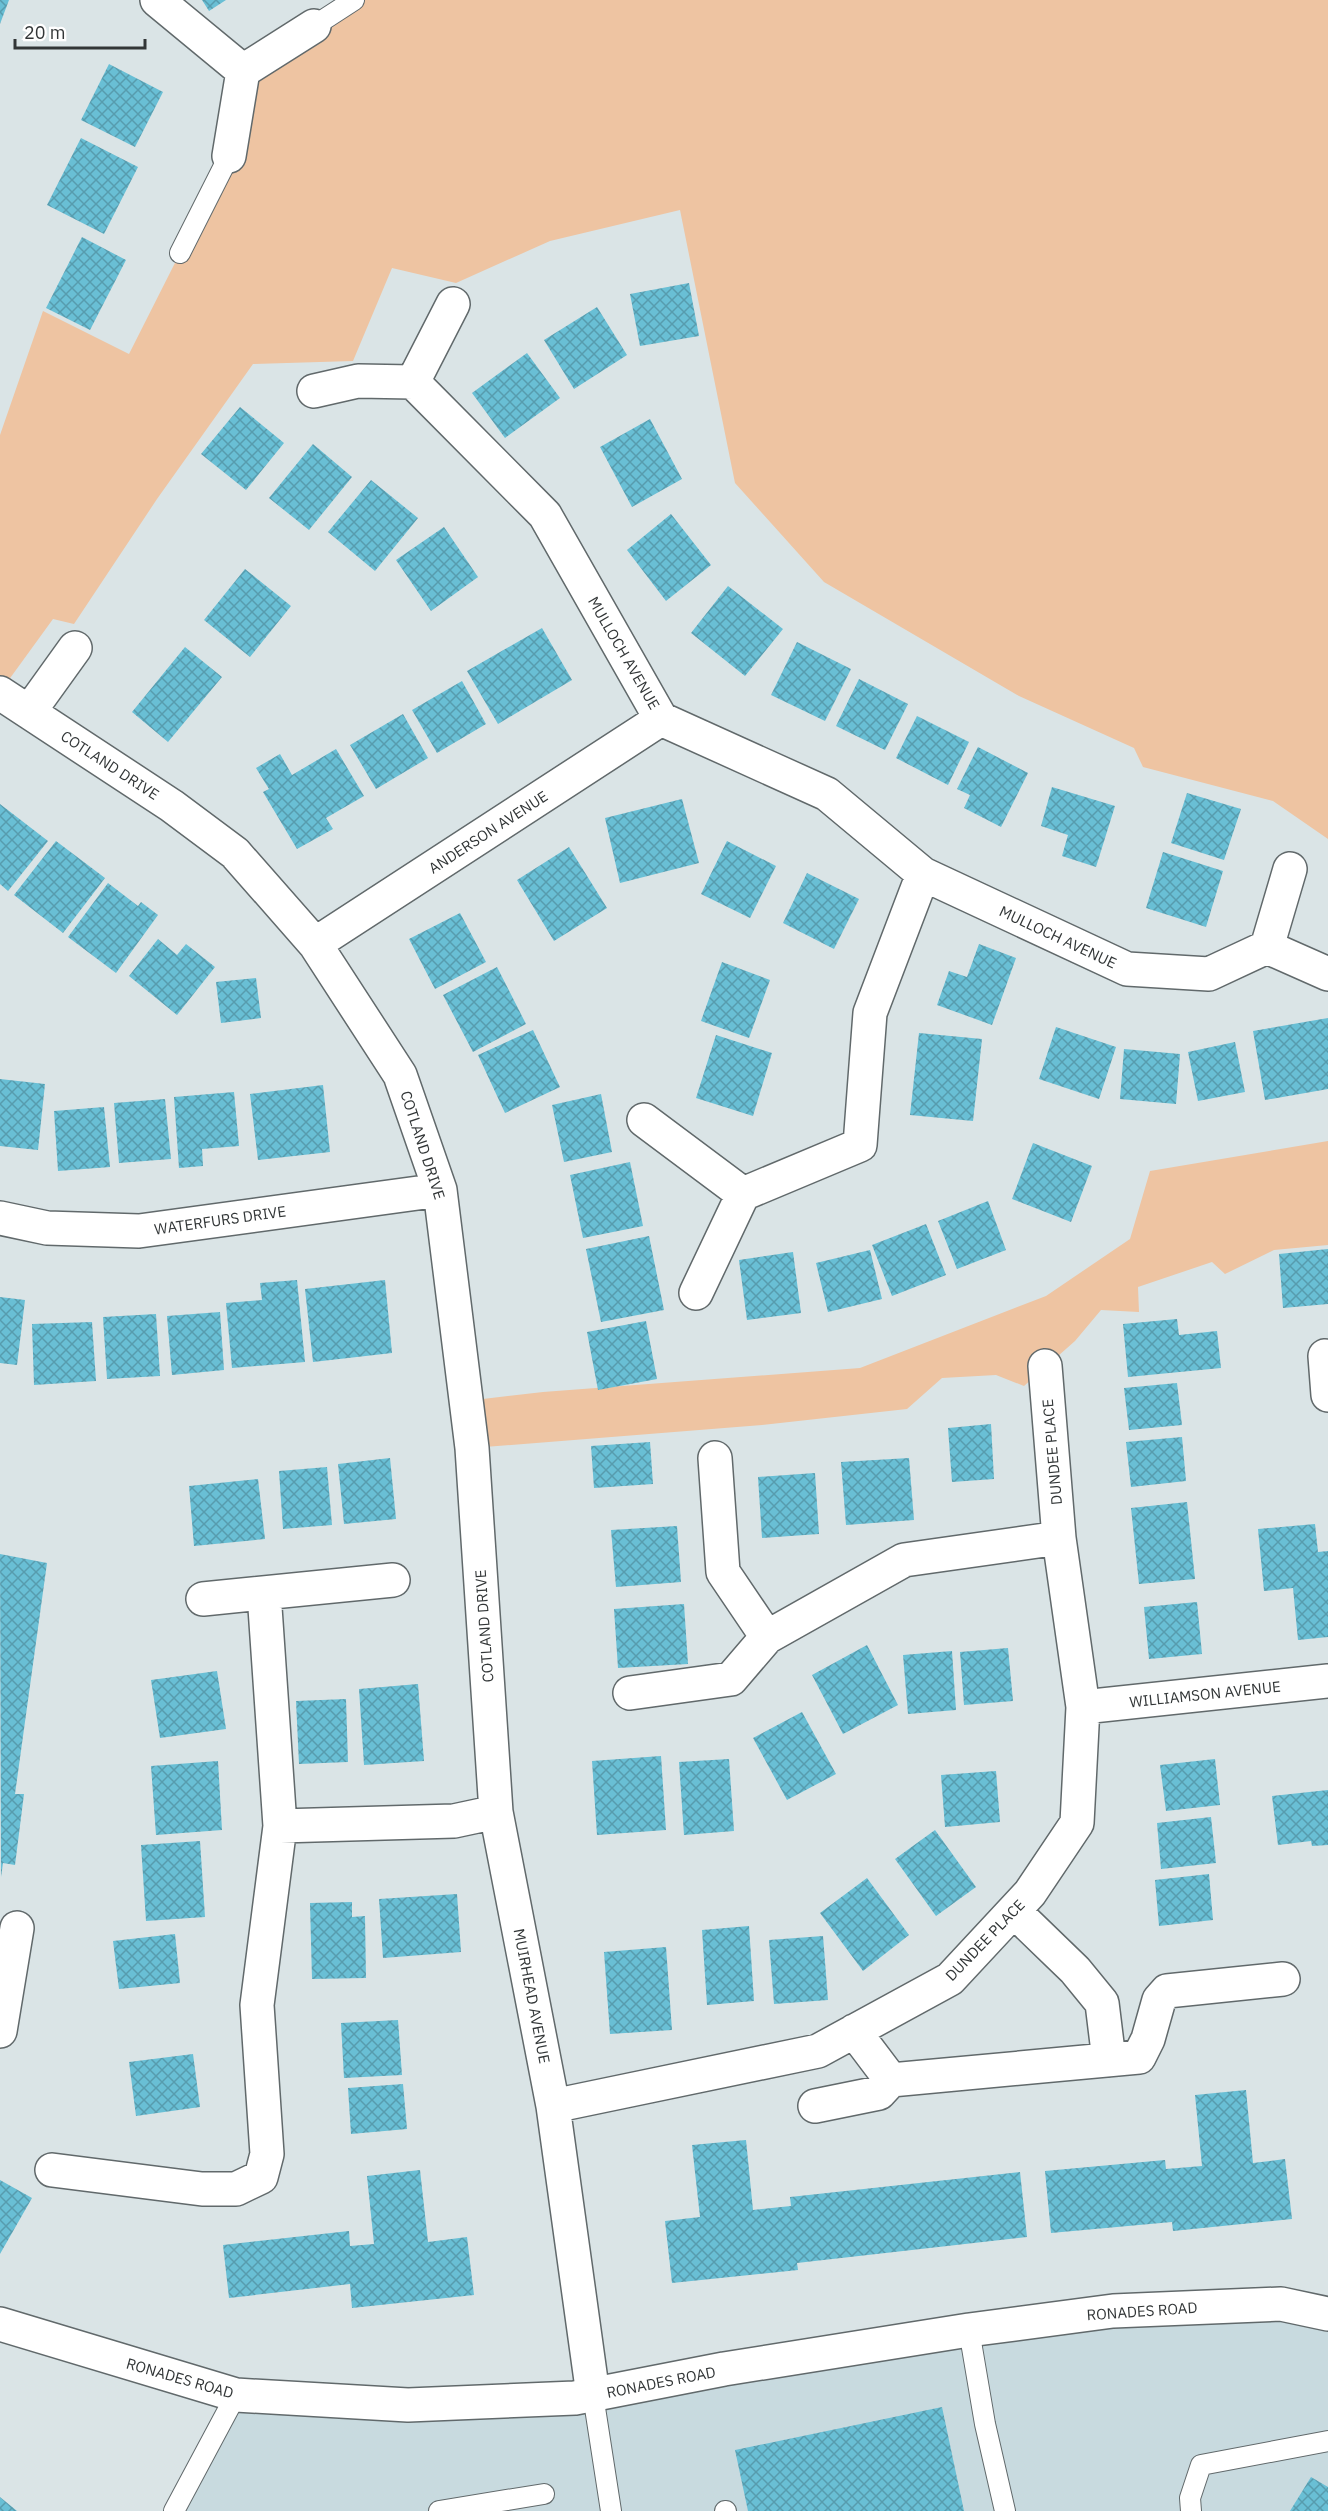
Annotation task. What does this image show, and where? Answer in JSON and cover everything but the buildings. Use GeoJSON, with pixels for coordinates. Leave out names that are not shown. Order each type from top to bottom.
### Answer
{"type":"FeatureCollection","features":[{"type":"Feature","properties":{"kind":"street"},"geometry":{"type":"LineString","coordinates":[[157,0],[243,71]]}},
{"type":"Feature","properties":{"kind":"street"},"geometry":{"type":"LineString","coordinates":[[229,156],[243,71],[314,26]]}},
{"type":"Feature","properties":{"kind":"street"},"geometry":{"type":"LineString","coordinates":[[314,391],[358,381],[413,382],[453,304]]}},
{"type":"Feature","properties":{"kind":"street","name":"MULLOCH AVENUE"},"geometry":{"type":"LineString","coordinates":[[413,382],[545,515],[661,719],[827,794],[923,874],[1127,969],[1209,974],[1266,947]]}},
{"type":"Feature","properties":{"kind":"street"},"geometry":{"type":"LineString","coordinates":[[29,712],[75,648]]}},
{"type":"Feature","properties":{"kind":"street","name":"COTLAND DRIVE"},"geometry":{"type":"LineString","coordinates":[[0,693],[172,806],[235,853],[315,944],[400,1075],[440,1190],[472,1448],[496,1812]]}},
{"type":"Feature","properties":{"kind":"street","name":"ANDERSON AVENUE"},"geometry":{"type":"LineString","coordinates":[[315,944],[661,719]]}},
{"type":"Feature","properties":{"kind":"street"},"geometry":{"type":"LineString","coordinates":[[1290,869],[1266,947],[1328,974]]}},
{"type":"Feature","properties":{"kind":"street"},"geometry":{"type":"LineString","coordinates":[[696,1293],[743,1194],[860,1145],[870,1012],[923,874]]}},
{"type":"Feature","properties":{"kind":"street"},"geometry":{"type":"LineString","coordinates":[[644,1120],[743,1194]]}},
{"type":"Feature","properties":{"kind":"street","name":"WATERFURS DRIVE"},"geometry":{"type":"LineString","coordinates":[[0,1218],[47,1228],[139,1231],[440,1190]]}},
{"type":"Feature","properties":{"kind":"street"},"geometry":{"type":"LineString","coordinates":[[1325,1356],[1328,1395]]}},
{"type":"Feature","properties":{"kind":"street","name":"DUNDEE PLACE"},"geometry":{"type":"LineString","coordinates":[[554,2106],[818,2051],[950,1979],[1030,1893],[1077,1823],[1083,1707],[1059,1538],[1045,1366]]}},
{"type":"Feature","properties":{"kind":"street"},"geometry":{"type":"LineString","coordinates":[[715,1458],[723,1572],[767,1637]]}},
{"type":"Feature","properties":{"kind":"street"},"geometry":{"type":"LineString","coordinates":[[630,1693],[731,1679],[767,1637],[904,1560],[1059,1538]]}},
{"type":"Feature","properties":{"kind":"street"},"geometry":{"type":"LineString","coordinates":[[203,1599],[393,1580]]}},
{"type":"Feature","properties":{"kind":"street"},"geometry":{"type":"LineString","coordinates":[[52,2170],[202,2189],[236,2189],[261,2177],[267,2154],[257,2005],[280,1826],[264,1593]]}},
{"type":"Feature","properties":{"kind":"street","name":"WILLIAMSON AVENUE"},"geometry":{"type":"LineString","coordinates":[[1083,1707],[1328,1681]]}},
{"type":"Feature","properties":{"kind":"street"},"geometry":{"type":"LineString","coordinates":[[280,1826],[454,1821],[496,1812]]}},
{"type":"Feature","properties":{"kind":"street","name":"MUIRHEAD AVENUE"},"geometry":{"type":"LineString","coordinates":[[496,1812],[554,2106],[593,2395]]}},
{"type":"Feature","properties":{"kind":"street"},"geometry":{"type":"LineString","coordinates":[[1014,1911],[1075,1970],[1102,2003],[1109,2060]]}},
{"type":"Feature","properties":{"kind":"street"},"geometry":{"type":"LineString","coordinates":[[0,2031],[17,1928]]}},
{"type":"Feature","properties":{"kind":"street"},"geometry":{"type":"LineString","coordinates":[[815,2106],[879,2093],[891,2080],[1139,2057],[1148,2039],[1159,2000],[1167,1991],[1283,1979]]}},
{"type":"Feature","properties":{"kind":"street"},"geometry":{"type":"LineString","coordinates":[[854,2031],[891,2080]]}},
{"type":"Feature","properties":{"kind":"street","name":"RONADES ROAD"},"geometry":{"type":"LineString","coordinates":[[0,2324],[236,2395],[408,2405],[540,2400],[593,2395],[724,2369],[969,2330],[1113,2311],[1281,2304],[1328,2314]]}},
{"type":"Feature","properties":{"kind":"lane"},"geometry":{"type":"LineString","coordinates":[[314,26],[354,0]]}},
{"type":"Feature","properties":{"kind":"lane"},"geometry":{"type":"LineString","coordinates":[[180,253],[229,156]]}},
{"type":"Feature","properties":{"kind":"lane"},"geometry":{"type":"LineString","coordinates":[[969,2330],[985,2424],[1005,2511]]}},
{"type":"Feature","properties":{"kind":"lane"},"geometry":{"type":"LineString","coordinates":[[174,2511],[236,2395]]}},
{"type":"Feature","properties":{"kind":"lane"},"geometry":{"type":"LineString","coordinates":[[593,2395],[611,2511]]}},
{"type":"Feature","properties":{"kind":"lane"},"geometry":{"type":"LineString","coordinates":[[1191,2511],[1190,2498],[1201,2465],[1326,2442]]}},
{"type":"Feature","properties":{"kind":"lane"},"geometry":{"type":"LineString","coordinates":[[439,2511],[544,2494]]}},
{"type":"Feature","properties":{"kind":"shaded area"},"geometry":{"type":"Polygon","coordinates":[[[354,0],[1328,0],[1328,839],[1273,801],[1143,767],[1134,748],[1019,696],[824,582],[735,483],[680,210],[550,241],[456,283],[392,268],[353,361],[253,364],[157,499],[74,624],[53,619],[0,692],[0,435],[43,311],[129,354],[229,156],[243,71],[354,0]]]}},
{"type":"Feature","properties":{"kind":"shaded area"},"geometry":{"type":"Polygon","coordinates":[[[1328,1141],[1328,1245],[1274,1250],[1225,1274],[1212,1262],[1138,1287],[1139,1312],[1101,1310],[1075,1341],[1024,1386],[996,1375],[942,1378],[907,1409],[762,1425],[472,1448],[466,1401],[543,1392],[860,1368],[1046,1296],[1130,1239],[1150,1171],[1328,1141]]]}},
{"type":"Feature","properties":{"kind":"shaded area"},"geometry":{"type":"Polygon","coordinates":[[[1328,2314],[1328,2511],[174,2511],[236,2395],[408,2405],[933,2337],[1328,2314]]]}}]}
